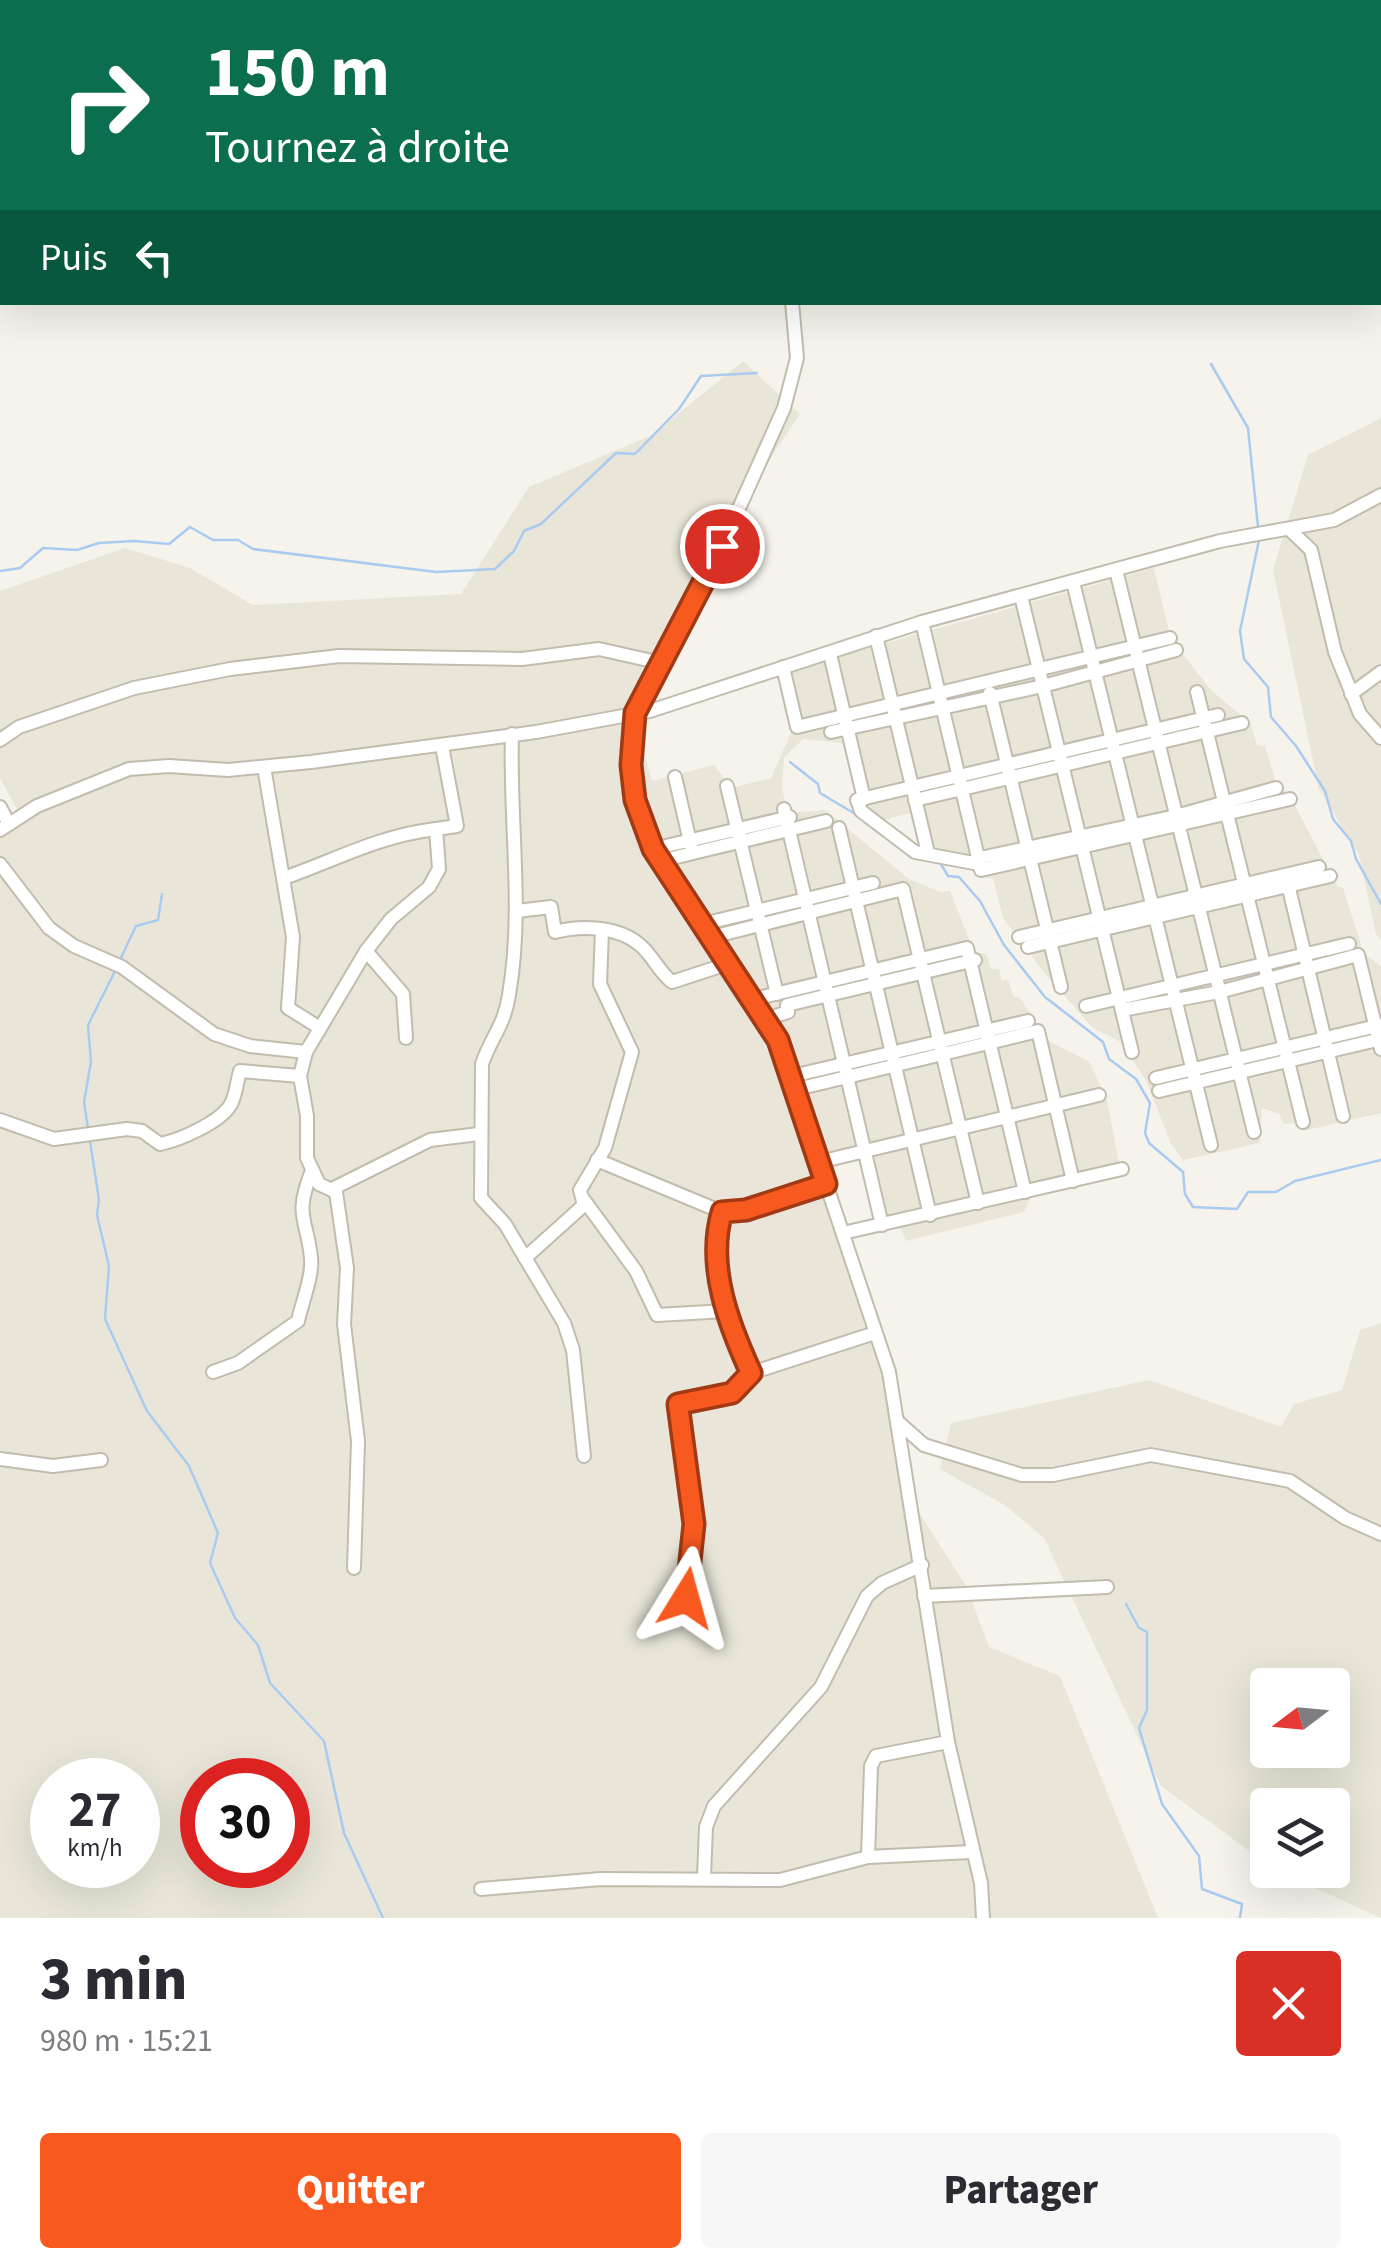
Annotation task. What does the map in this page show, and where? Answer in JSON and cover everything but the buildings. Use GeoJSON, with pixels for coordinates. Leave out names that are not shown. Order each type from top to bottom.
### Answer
{"type":"FeatureCollection","features":[{"type":"Feature","properties":{"kind":"street"},"geometry":{"type":"LineString","coordinates":[[792,305],[797,358],[784,408],[722,546],[635,713],[631,765],[635,800],[657,855],[754,999],[795,1082],[889,1372],[948,1742],[981,1883],[983,1918]]}},
{"type":"Feature","properties":{"kind":"street"},"geometry":{"type":"LineString","coordinates":[[0,807],[5,827],[37,806],[129,770],[264,768],[442,746],[635,713],[922,622],[1259,534],[1334,520],[1381,495]]}},
{"type":"Feature","properties":{"kind":"street"},"geometry":{"type":"LineString","coordinates":[[1289,529],[1311,550],[1335,652],[1360,714],[1381,738]]}},
{"type":"Feature","properties":{"kind":"street"},"geometry":{"type":"LineString","coordinates":[[1116,570],[1254,1132]]}},
{"type":"Feature","properties":{"kind":"street"},"geometry":{"type":"LineString","coordinates":[[1073,582],[1210,1145]]}},
{"type":"Feature","properties":{"kind":"street"},"geometry":{"type":"LineString","coordinates":[[1021,596],[1132,1052]]}},
{"type":"Feature","properties":{"kind":"street"},"geometry":{"type":"LineString","coordinates":[[922,622],[980,870],[1028,854],[1226,809],[1290,799]]}},
{"type":"Feature","properties":{"kind":"street"},"geometry":{"type":"LineString","coordinates":[[876,636],[928,852]]}},
{"type":"Feature","properties":{"kind":"street"},"geometry":{"type":"LineString","coordinates":[[783,667],[797,727],[846,722],[1042,680],[1173,644]]}},
{"type":"Feature","properties":{"kind":"street"},"geometry":{"type":"LineString","coordinates":[[0,740],[19,727],[144,686],[339,656],[522,660],[600,649],[661,662]]}},
{"type":"Feature","properties":{"kind":"street"},"geometry":{"type":"LineString","coordinates":[[830,654],[864,799]]}},
{"type":"Feature","properties":{"kind":"street"},"geometry":{"type":"LineString","coordinates":[[1351,694],[1381,672]]}},
{"type":"Feature","properties":{"kind":"street"},"geometry":{"type":"LineString","coordinates":[[989,691],[1061,987]]}},
{"type":"Feature","properties":{"kind":"street"},"geometry":{"type":"LineString","coordinates":[[1197,692],[1209,721],[1226,809],[1302,1122]]}},
{"type":"Feature","properties":{"kind":"street"},"geometry":{"type":"LineString","coordinates":[[979,861],[915,852],[860,811],[857,800],[914,794],[1157,738],[1209,721],[1242,722]]}},
{"type":"Feature","properties":{"kind":"street"},"geometry":{"type":"LineString","coordinates":[[831,732],[846,722]]}},
{"type":"Feature","properties":{"kind":"street"},"geometry":{"type":"LineString","coordinates":[[512,734],[510,808],[516,912],[509,996],[499,1036],[488,1045],[482,1064],[481,1198],[505,1224],[564,1324],[573,1350],[584,1456]]}},
{"type":"Feature","properties":{"kind":"street"},"geometry":{"type":"LineString","coordinates":[[284,878],[332,861],[351,848],[458,826],[442,746]]}},
{"type":"Feature","properties":{"kind":"street"},"geometry":{"type":"LineString","coordinates":[[264,768],[294,953],[288,1008],[320,1028]]}},
{"type":"Feature","properties":{"kind":"street"},"geometry":{"type":"LineString","coordinates":[[675,777],[692,846]]}},
{"type":"Feature","properties":{"kind":"street"},"geometry":{"type":"LineString","coordinates":[[727,786],[776,994]]}},
{"type":"Feature","properties":{"kind":"street"},"geometry":{"type":"LineString","coordinates":[[1226,809],[1276,788]]}},
{"type":"Feature","properties":{"kind":"street"},"geometry":{"type":"LineString","coordinates":[[657,855],[787,818],[832,824],[854,895],[930,1215]]}},
{"type":"Feature","properties":{"kind":"street"},"geometry":{"type":"LineString","coordinates":[[787,818],[882,1225]]}},
{"type":"Feature","properties":{"kind":"street"},"geometry":{"type":"LineString","coordinates":[[213,1372],[238,1364],[298,1320],[312,1260],[302,1227],[302,1195],[311,1173],[300,1076],[306,1052],[366,950],[390,920],[429,888],[440,869],[436,829]]}},
{"type":"Feature","properties":{"kind":"street"},"geometry":{"type":"LineString","coordinates":[[0,864],[48,928],[118,966],[214,1034],[250,1046],[306,1052]]}},
{"type":"Feature","properties":{"kind":"street"},"geometry":{"type":"LineString","coordinates":[[1154,912],[1199,910],[1246,891],[1324,871]]}},
{"type":"Feature","properties":{"kind":"street"},"geometry":{"type":"LineString","coordinates":[[1287,880],[1344,1116]]}},
{"type":"Feature","properties":{"kind":"street"},"geometry":{"type":"LineString","coordinates":[[854,895],[873,883]]}},
{"type":"Feature","properties":{"kind":"street"},"geometry":{"type":"LineString","coordinates":[[703,924],[758,918],[854,895],[904,890],[978,1203]]}},
{"type":"Feature","properties":{"kind":"street"},"geometry":{"type":"LineString","coordinates":[[1024,942],[1154,912],[1196,895],[1246,891]]}},
{"type":"Feature","properties":{"kind":"street"},"geometry":{"type":"LineString","coordinates":[[516,912],[551,908],[555,932],[602,930],[640,945],[672,982],[730,963]]}},
{"type":"Feature","properties":{"kind":"street"},"geometry":{"type":"LineString","coordinates":[[712,937],[758,918]]}},
{"type":"Feature","properties":{"kind":"street"},"geometry":{"type":"LineString","coordinates":[[602,930],[600,984],[632,1052],[624,1089],[597,1160],[580,1190],[636,1271],[657,1315],[726,1311]]}},
{"type":"Feature","properties":{"kind":"street"},"geometry":{"type":"LineString","coordinates":[[1307,962],[1349,944]]}},
{"type":"Feature","properties":{"kind":"street"},"geometry":{"type":"LineString","coordinates":[[754,999],[874,978],[922,966],[968,948],[974,960],[1025,1192]]}},
{"type":"Feature","properties":{"kind":"street"},"geometry":{"type":"LineString","coordinates":[[366,950],[404,994],[406,1038]]}},
{"type":"Feature","properties":{"kind":"street"},"geometry":{"type":"LineString","coordinates":[[1086,1006],[1120,1005],[1307,962],[1358,955],[1379,1036],[1158,1084]]}},
{"type":"Feature","properties":{"kind":"street"},"geometry":{"type":"LineString","coordinates":[[766,1019],[788,1012],[787,1005],[826,989]]}},
{"type":"Feature","properties":{"kind":"street"},"geometry":{"type":"LineString","coordinates":[[988,1037],[1028,1021]]}},
{"type":"Feature","properties":{"kind":"street"},"geometry":{"type":"LineString","coordinates":[[795,1082],[988,1037],[1038,1031],[1073,1181]]}},
{"type":"Feature","properties":{"kind":"street"},"geometry":{"type":"LineString","coordinates":[[0,1120],[54,1139],[127,1129],[142,1132],[160,1144],[191,1137],[230,1105],[240,1071],[300,1076]]}},
{"type":"Feature","properties":{"kind":"street"},"geometry":{"type":"LineString","coordinates":[[819,1162],[1099,1095]]}},
{"type":"Feature","properties":{"kind":"street"},"geometry":{"type":"LineString","coordinates":[[311,1173],[319,1184],[334,1188],[430,1140],[479,1134]]}},
{"type":"Feature","properties":{"kind":"street"},"geometry":{"type":"LineString","coordinates":[[597,1160],[722,1212],[746,1210],[826,1184]]}},
{"type":"Feature","properties":{"kind":"street"},"geometry":{"type":"LineString","coordinates":[[842,1233],[1122,1169]]}},
{"type":"Feature","properties":{"kind":"street"},"geometry":{"type":"LineString","coordinates":[[334,1188],[347,1268],[344,1324],[358,1441],[354,1568]]}},
{"type":"Feature","properties":{"kind":"street"},"geometry":{"type":"LineString","coordinates":[[525,1258],[584,1200]]}},
{"type":"Feature","properties":{"kind":"street"},"geometry":{"type":"LineString","coordinates":[[722,1212],[720,1280],[726,1311],[751,1373]]}},
{"type":"Feature","properties":{"kind":"street"},"geometry":{"type":"LineString","coordinates":[[686,1598],[694,1524],[678,1404],[732,1393],[751,1373],[875,1333]]}},
{"type":"Feature","properties":{"kind":"street"},"geometry":{"type":"LineString","coordinates":[[897,1421],[924,1445],[1022,1475],[1053,1475],[1151,1454],[1290,1481],[1345,1518],[1381,1534]]}},
{"type":"Feature","properties":{"kind":"street"},"geometry":{"type":"LineString","coordinates":[[0,1459],[54,1466],[101,1460]]}},
{"type":"Feature","properties":{"kind":"street"},"geometry":{"type":"LineString","coordinates":[[704,1876],[706,1827],[714,1806],[821,1686],[868,1596],[882,1583],[922,1565]]}},
{"type":"Feature","properties":{"kind":"street"},"geometry":{"type":"LineString","coordinates":[[924,1596],[1107,1586]]}},
{"type":"Feature","properties":{"kind":"street"},"geometry":{"type":"LineString","coordinates":[[868,1857],[871,1766],[876,1756],[948,1742]]}},
{"type":"Feature","properties":{"kind":"street"},"geometry":{"type":"LineString","coordinates":[[481,1889],[704,1876],[780,1880],[868,1857],[897,1859],[972,1852]]}},
{"type":"Feature","properties":{"kind":"shaded area"},"geometry":{"type":"Polygon","coordinates":[[[743,361],[800,414],[770,459],[695,627],[633,699],[625,749],[643,822],[672,901],[785,1070],[890,1360],[913,1503],[966,1586],[989,1647],[1060,1676],[1158,1918],[0,1918],[0,824],[17,810],[0,778],[0,591],[125,548],[190,568],[253,605],[461,594],[529,487],[652,435],[743,361]]]}},
{"type":"Feature","properties":{"kind":"shaded area"},"geometry":{"type":"Polygon","coordinates":[[[1381,418],[1381,939],[1376,934],[1359,855],[1319,789],[1273,570],[1308,455],[1381,418]]]}},
{"type":"Feature","properties":{"kind":"shaded area"},"geometry":{"type":"Polygon","coordinates":[[[1154,568],[1171,639],[1211,690],[1250,723],[1257,745],[1265,746],[1276,783],[1290,796],[1337,886],[1343,888],[1364,954],[1381,966],[1381,1113],[1307,1130],[1296,1123],[1284,1124],[1279,1114],[1262,1108],[1260,1143],[1183,1160],[1171,1144],[1146,1080],[1121,1042],[1093,1028],[1045,974],[1003,918],[993,878],[988,879],[980,863],[964,866],[924,846],[915,812],[883,820],[864,806],[849,744],[803,739],[784,758],[782,787],[787,813],[825,810],[909,879],[940,892],[950,891],[975,954],[986,953],[991,969],[999,969],[1002,980],[1008,980],[1014,997],[1020,998],[1050,1042],[1089,1061],[1107,1100],[1121,1174],[1031,1196],[1024,1212],[906,1241],[900,1227],[881,1232],[863,1157],[824,1165],[801,1081],[763,1005],[657,842],[640,785],[638,748],[642,747],[652,781],[714,765],[732,788],[771,778],[794,726],[782,672],[1154,568]]]}},
{"type":"Feature","properties":{"kind":"shaded area"},"geometry":{"type":"Polygon","coordinates":[[[1381,1323],[1381,1918],[1315,1888],[1350,1888],[1350,1788],[1250,1788],[1250,1851],[1161,1786],[1044,1538],[1006,1506],[940,1469],[951,1423],[1149,1380],[1281,1427],[1294,1404],[1342,1390],[1360,1330],[1381,1323]]]}},
{"type":"Feature","properties":{"kind":"waterway"},"geometry":{"type":"LineString","coordinates":[[1211,364],[1248,428],[1258,527]]}},
{"type":"Feature","properties":{"kind":"waterway"},"geometry":{"type":"LineString","coordinates":[[0,571],[20,568],[43,548],[77,550],[99,543],[134,541],[169,544],[190,527],[213,540],[238,540],[253,549],[436,572],[495,569],[514,551],[524,531],[541,524],[616,453],[635,454],[679,409],[701,376],[757,373]]}},
{"type":"Feature","properties":{"kind":"waterway"},"geometry":{"type":"LineString","coordinates":[[1259,540],[1240,631],[1244,659],[1268,687],[1271,717],[1296,746],[1325,791],[1333,819],[1351,841],[1356,859],[1381,904]]}},
{"type":"Feature","properties":{"kind":"waterway"},"geometry":{"type":"LineString","coordinates":[[790,762],[818,784],[820,793],[857,815]]}},
{"type":"Feature","properties":{"kind":"waterway"},"geometry":{"type":"LineString","coordinates":[[939,861],[948,876],[959,877],[980,901],[1004,945],[1045,997],[1103,1042],[1109,1059],[1136,1079],[1150,1103],[1145,1133],[1149,1143],[1183,1172],[1185,1194],[1193,1207],[1237,1209],[1248,1192],[1276,1192],[1295,1181],[1381,1160]]}},
{"type":"Feature","properties":{"kind":"waterway"},"geometry":{"type":"LineString","coordinates":[[119,962],[136,926],[158,920],[162,894]]}},
{"type":"Feature","properties":{"kind":"waterway"},"geometry":{"type":"LineString","coordinates":[[88,1128],[84,1102],[91,1062],[88,1025],[116,969]]}},
{"type":"Feature","properties":{"kind":"waterway"},"geometry":{"type":"LineString","coordinates":[[90,1141],[99,1200],[97,1215],[109,1266],[105,1319],[147,1411],[189,1466],[218,1533],[210,1563],[235,1618],[258,1645],[270,1683],[324,1741],[344,1833],[383,1918]]}},
{"type":"Feature","properties":{"kind":"waterway"},"geometry":{"type":"LineString","coordinates":[[1126,1604],[1139,1628],[1147,1632],[1147,1710],[1139,1728],[1162,1804],[1199,1856],[1202,1889],[1242,1904],[1240,1918]]}},
{"type":"Feature","properties":{"kind":"route"},"geometry":{"type":"LineString","coordinates":[[686,1598],[694,1524],[678,1404],[714,1400],[732,1393],[747,1382],[751,1373],[728,1323],[720,1280],[722,1212],[746,1210],[826,1184],[778,1040],[653,849],[635,800],[631,765],[635,713],[722,546]]}}]}
